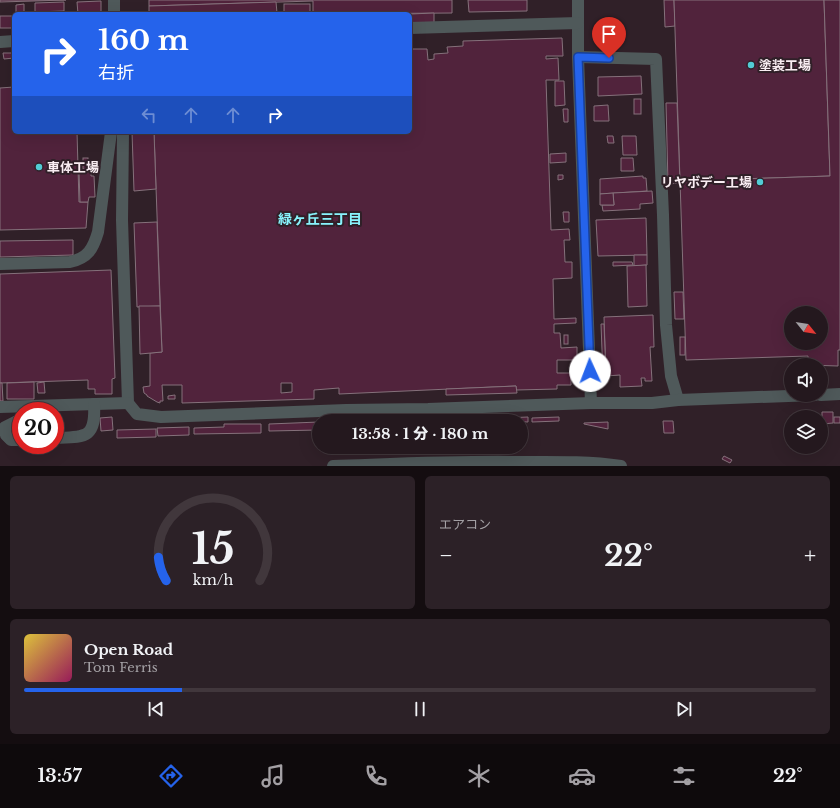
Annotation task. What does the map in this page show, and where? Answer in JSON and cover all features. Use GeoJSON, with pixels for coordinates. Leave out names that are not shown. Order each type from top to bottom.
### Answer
{"type":"FeatureCollection","features":[{"type":"Feature","properties":{"kind":"lane"},"geometry":{"type":"LineString","coordinates":[[114,0],[114,12]]}},
{"type":"Feature","properties":{"kind":"lane"},"geometry":{"type":"LineString","coordinates":[[578,0],[578,57],[591,403]]}},
{"type":"Feature","properties":{"kind":"lane"},"geometry":{"type":"LineString","coordinates":[[412,28],[578,23]]}},
{"type":"Feature","properties":{"kind":"lane"},"geometry":{"type":"LineString","coordinates":[[0,42],[12,41]]}},
{"type":"Feature","properties":{"kind":"lane"},"geometry":{"type":"LineString","coordinates":[[578,57],[656,59],[664,215],[666,325],[671,376],[678,400]]}},
{"type":"Feature","properties":{"kind":"lane"},"geometry":{"type":"LineString","coordinates":[[0,264],[70,262],[80,260],[88,254],[94,244],[98,232],[111,134]]}},
{"type":"Feature","properties":{"kind":"lane"},"geometry":{"type":"LineString","coordinates":[[123,134],[122,220],[128,403],[137,414],[161,417],[591,403],[652,403],[678,400],[784,396]]}},
{"type":"Feature","properties":{"kind":"lane"},"geometry":{"type":"LineString","coordinates":[[828,395],[840,394]]}},
{"type":"Feature","properties":{"kind":"lane"},"geometry":{"type":"LineString","coordinates":[[0,407],[128,403]]}},
{"type":"Feature","properties":{"kind":"lane"},"geometry":{"type":"LineString","coordinates":[[64,438],[80,437],[87,434],[93,426],[95,417],[94,404]]}},
{"type":"Feature","properties":{"kind":"lane"},"geometry":{"type":"LineString","coordinates":[[12,425],[3,431],[10,440],[12,440]]}},
{"type":"Feature","properties":{"kind":"lane"},"geometry":{"type":"LineString","coordinates":[[333,466],[480,462],[576,462],[621,466]]}},
{"type":"Feature","properties":{"kind":"lane"},"geometry":{"type":"LineString","coordinates":[[480,462],[496,466]]}},
{"type":"Feature","properties":{"kind":"building"},"geometry":{"type":"Polygon","coordinates":[[[0,0],[66,0],[0,2],[0,0]]]}},
{"type":"Feature","properties":{"kind":"building"},"geometry":{"type":"Polygon","coordinates":[[[149,0],[452,0],[452,13],[313,12],[313,1],[149,6],[149,0]]]}},
{"type":"Feature","properties":{"kind":"building"},"geometry":{"type":"Polygon","coordinates":[[[468,0],[527,0],[527,11],[469,12],[468,0]]]}},
{"type":"Feature","properties":{"kind":"building"},"geometry":{"type":"Polygon","coordinates":[[[664,0],[674,0],[675,26],[665,27],[664,0]]]}},
{"type":"Feature","properties":{"kind":"building","name":"塗装工場"},"geometry":{"type":"Polygon","coordinates":[[[674,0],[824,0],[830,176],[680,181],[674,0]]]}},
{"type":"Feature","properties":{"kind":"building","name":"リヤボデー工場"},"geometry":{"type":"Polygon","coordinates":[[[824,0],[840,0],[840,350],[838,350],[838,366],[828,366],[828,358],[808,358],[808,356],[686,360],[680,181],[830,176],[824,0]]]}},
{"type":"Feature","properties":{"kind":"building"},"geometry":{"type":"Polygon","coordinates":[[[101,1],[101,12],[78,12],[77,2],[101,1]]]}},
{"type":"Feature","properties":{"kind":"building"},"geometry":{"type":"Polygon","coordinates":[[[64,2],[64,11],[35,12],[35,3],[64,2]]]}},
{"type":"Feature","properties":{"kind":"building"},"geometry":{"type":"Polygon","coordinates":[[[276,2],[277,12],[149,12],[149,6],[276,2]]]}},
{"type":"Feature","properties":{"kind":"building"},"geometry":{"type":"Polygon","coordinates":[[[24,4],[24,12],[16,12],[16,5],[24,4]]]}},
{"type":"Feature","properties":{"kind":"building"},"geometry":{"type":"Polygon","coordinates":[[[284,4],[310,4],[310,12],[284,12],[284,4]]]}},
{"type":"Feature","properties":{"kind":"building"},"geometry":{"type":"Polygon","coordinates":[[[434,13],[434,31],[412,32],[412,14],[434,13]]]}},
{"type":"Feature","properties":{"kind":"building"},"geometry":{"type":"Polygon","coordinates":[[[0,16],[12,16],[12,28],[0,28],[0,16]]]}},
{"type":"Feature","properties":{"kind":"building"},"geometry":{"type":"Polygon","coordinates":[[[562,38],[563,56],[546,56],[546,59],[558,58],[559,80],[546,80],[551,230],[569,229],[570,240],[564,240],[565,262],[572,262],[572,278],[553,279],[554,319],[576,318],[576,323],[554,324],[554,333],[560,333],[561,348],[577,347],[577,360],[557,360],[557,373],[571,373],[571,385],[557,385],[557,389],[516,390],[516,386],[339,394],[339,388],[314,390],[314,399],[182,403],[182,385],[162,385],[163,401],[160,401],[160,403],[147,396],[144,393],[143,387],[150,386],[150,353],[162,352],[154,134],[412,134],[412,49],[427,49],[428,60],[434,59],[434,54],[448,53],[447,47],[463,46],[463,41],[562,38]],[[281,383],[281,393],[292,392],[292,383],[281,383]]]}},
{"type":"Feature","properties":{"kind":"building"},"geometry":{"type":"Polygon","coordinates":[[[3,53],[12,53],[12,58],[4,59],[3,53]]]}},
{"type":"Feature","properties":{"kind":"building"},"geometry":{"type":"Polygon","coordinates":[[[641,76],[642,94],[598,96],[598,77],[641,76]]]}},
{"type":"Feature","properties":{"kind":"building"},"geometry":{"type":"Polygon","coordinates":[[[555,81],[564,81],[565,105],[555,106],[555,81]]]}},
{"type":"Feature","properties":{"kind":"building","name":"車体工場"},"geometry":{"type":"Polygon","coordinates":[[[12,87],[12,134],[77,134],[79,202],[88,202],[86,228],[0,230],[0,88],[12,87]]]}},
{"type":"Feature","properties":{"kind":"building"},"geometry":{"type":"Polygon","coordinates":[[[634,99],[641,99],[641,114],[634,114],[634,99]]]}},
{"type":"Feature","properties":{"kind":"building"},"geometry":{"type":"Polygon","coordinates":[[[666,103],[677,103],[680,183],[668,184],[666,103]]]}},
{"type":"Feature","properties":{"kind":"building"},"geometry":{"type":"Polygon","coordinates":[[[608,105],[609,121],[594,121],[594,106],[608,105]]]}},
{"type":"Feature","properties":{"kind":"building"},"geometry":{"type":"Polygon","coordinates":[[[563,109],[568,109],[568,122],[564,122],[563,109]]]}},
{"type":"Feature","properties":{"kind":"building"},"geometry":{"type":"Polygon","coordinates":[[[132,134],[154,134],[156,189],[134,191],[132,134]]]}},
{"type":"Feature","properties":{"kind":"building"},"geometry":{"type":"Polygon","coordinates":[[[607,136],[613,136],[614,143],[608,143],[607,136]]]}},
{"type":"Feature","properties":{"kind":"building"},"geometry":{"type":"Polygon","coordinates":[[[622,136],[636,136],[637,155],[623,155],[622,136]]]}},
{"type":"Feature","properties":{"kind":"building"},"geometry":{"type":"Polygon","coordinates":[[[566,153],[566,162],[550,163],[550,154],[566,153]]]}},
{"type":"Feature","properties":{"kind":"building"},"geometry":{"type":"Polygon","coordinates":[[[83,158],[88,158],[88,169],[83,169],[83,158]]]}},
{"type":"Feature","properties":{"kind":"building"},"geometry":{"type":"Polygon","coordinates":[[[621,158],[633,158],[634,171],[621,171],[621,158]]]}},
{"type":"Feature","properties":{"kind":"building"},"geometry":{"type":"Polygon","coordinates":[[[79,172],[91,172],[91,176],[94,176],[95,197],[89,197],[88,202],[80,202],[79,172]]]}},
{"type":"Feature","properties":{"kind":"building"},"geometry":{"type":"Polygon","coordinates":[[[558,175],[563,175],[563,179],[558,180],[558,175]]]}},
{"type":"Feature","properties":{"kind":"building"},"geometry":{"type":"Polygon","coordinates":[[[643,176],[643,178],[646,178],[647,191],[600,194],[600,179],[643,176]]]}},
{"type":"Feature","properties":{"kind":"building"},"geometry":{"type":"Polygon","coordinates":[[[652,191],[653,203],[640,204],[640,209],[603,211],[602,205],[614,205],[613,193],[652,191]]]}},
{"type":"Feature","properties":{"kind":"building"},"geometry":{"type":"Polygon","coordinates":[[[613,193],[614,205],[600,205],[600,194],[613,193]]]}},
{"type":"Feature","properties":{"kind":"building"},"geometry":{"type":"Polygon","coordinates":[[[563,212],[569,212],[569,222],[564,222],[563,212]]]}},
{"type":"Feature","properties":{"kind":"building"},"geometry":{"type":"Polygon","coordinates":[[[646,218],[647,255],[598,256],[596,220],[646,218]]]}},
{"type":"Feature","properties":{"kind":"building"},"geometry":{"type":"Polygon","coordinates":[[[157,222],[160,306],[137,307],[134,223],[157,222]]]}},
{"type":"Feature","properties":{"kind":"building"},"geometry":{"type":"Polygon","coordinates":[[[73,240],[73,255],[0,257],[0,241],[73,240]]]}},
{"type":"Feature","properties":{"kind":"building"},"geometry":{"type":"Polygon","coordinates":[[[634,255],[647,255],[647,265],[634,266],[634,255]]]}},
{"type":"Feature","properties":{"kind":"building"},"geometry":{"type":"Polygon","coordinates":[[[613,262],[632,262],[633,265],[613,266],[613,262]]]}},
{"type":"Feature","properties":{"kind":"building"},"geometry":{"type":"Polygon","coordinates":[[[646,265],[647,306],[628,307],[627,266],[646,265]]]}},
{"type":"Feature","properties":{"kind":"building"},"geometry":{"type":"Polygon","coordinates":[[[111,270],[115,378],[112,379],[112,394],[95,394],[95,389],[88,389],[88,380],[0,383],[0,274],[111,270]]]}},
{"type":"Feature","properties":{"kind":"building"},"geometry":{"type":"Polygon","coordinates":[[[674,292],[683,292],[684,319],[675,319],[674,292]]]}},
{"type":"Feature","properties":{"kind":"building"},"geometry":{"type":"Polygon","coordinates":[[[139,306],[160,306],[162,352],[140,354],[139,306]]]}},
{"type":"Feature","properties":{"kind":"building"},"geometry":{"type":"Polygon","coordinates":[[[653,315],[654,347],[650,347],[652,381],[645,381],[645,378],[641,378],[642,386],[620,387],[620,375],[606,376],[604,317],[653,315]]]}},
{"type":"Feature","properties":{"kind":"building"},"geometry":{"type":"Polygon","coordinates":[[[601,324],[604,324],[606,376],[603,376],[601,324]]]}},
{"type":"Feature","properties":{"kind":"building"},"geometry":{"type":"Polygon","coordinates":[[[564,335],[568,335],[568,344],[564,344],[564,335]]]}},
{"type":"Feature","properties":{"kind":"building"},"geometry":{"type":"Polygon","coordinates":[[[680,337],[685,337],[685,355],[680,355],[680,337]]]}},
{"type":"Feature","properties":{"kind":"building"},"geometry":{"type":"Polygon","coordinates":[[[34,382],[34,399],[7,399],[7,383],[34,382]]]}},
{"type":"Feature","properties":{"kind":"building"},"geometry":{"type":"Polygon","coordinates":[[[44,382],[45,393],[38,393],[37,383],[44,382]]]}},
{"type":"Feature","properties":{"kind":"building"},"geometry":{"type":"Polygon","coordinates":[[[0,383],[2,383],[3,401],[0,401],[0,383]]]}},
{"type":"Feature","properties":{"kind":"building"},"geometry":{"type":"Polygon","coordinates":[[[516,386],[517,393],[446,395],[446,389],[516,386]]]}},
{"type":"Feature","properties":{"kind":"building"},"geometry":{"type":"Polygon","coordinates":[[[175,395],[175,399],[168,399],[168,396],[175,395]]]}},
{"type":"Feature","properties":{"kind":"building"},"geometry":{"type":"Polygon","coordinates":[[[828,412],[833,412],[833,423],[828,423],[828,412]]]}},
{"type":"Feature","properties":{"kind":"building"},"geometry":{"type":"Polygon","coordinates":[[[112,417],[113,430],[101,431],[100,418],[112,417]]]}},
{"type":"Feature","properties":{"kind":"building"},"geometry":{"type":"Polygon","coordinates":[[[559,417],[559,421],[532,422],[532,418],[559,417]]]}},
{"type":"Feature","properties":{"kind":"building"},"geometry":{"type":"Polygon","coordinates":[[[834,417],[840,417],[840,423],[834,423],[834,417]]]}},
{"type":"Feature","properties":{"kind":"building"},"geometry":{"type":"Polygon","coordinates":[[[663,421],[673,421],[674,433],[664,433],[663,421]]]}},
{"type":"Feature","properties":{"kind":"building"},"geometry":{"type":"Polygon","coordinates":[[[312,422],[312,430],[269,431],[269,424],[312,422]]]}},
{"type":"Feature","properties":{"kind":"building"},"geometry":{"type":"Polygon","coordinates":[[[608,422],[608,429],[584,424],[584,423],[608,422]]]}},
{"type":"Feature","properties":{"kind":"building"},"geometry":{"type":"Polygon","coordinates":[[[224,424],[261,424],[261,433],[194,434],[194,428],[224,427],[224,424]]]}},
{"type":"Feature","properties":{"kind":"building"},"geometry":{"type":"Polygon","coordinates":[[[189,427],[189,435],[158,436],[157,428],[189,427]]]}},
{"type":"Feature","properties":{"kind":"building"},"geometry":{"type":"Polygon","coordinates":[[[156,429],[156,437],[117,438],[117,430],[156,429]]]}},
{"type":"Feature","properties":{"kind":"building"},"geometry":{"type":"Polygon","coordinates":[[[724,456],[732,460],[730,463],[722,459],[724,456]]]}},
{"type":"Feature","properties":{"kind":"place","name":"塗装工場"},"geometry":{"type":"Point","coordinates":[751,65]}},
{"type":"Feature","properties":{"kind":"place","name":"車体工場"},"geometry":{"type":"Point","coordinates":[39,167]}},
{"type":"Feature","properties":{"kind":"place","name":"リヤボデー工場"},"geometry":{"type":"Point","coordinates":[760,182]}},
{"type":"Feature","properties":{"kind":"district","name":"緑ヶ丘三丁目"},"geometry":{"type":"Point","coordinates":[320,219]}},
{"type":"Feature","properties":{"kind":"route"},"geometry":{"type":"LineString","coordinates":[[590,371],[578,57],[609,58]]}}]}
